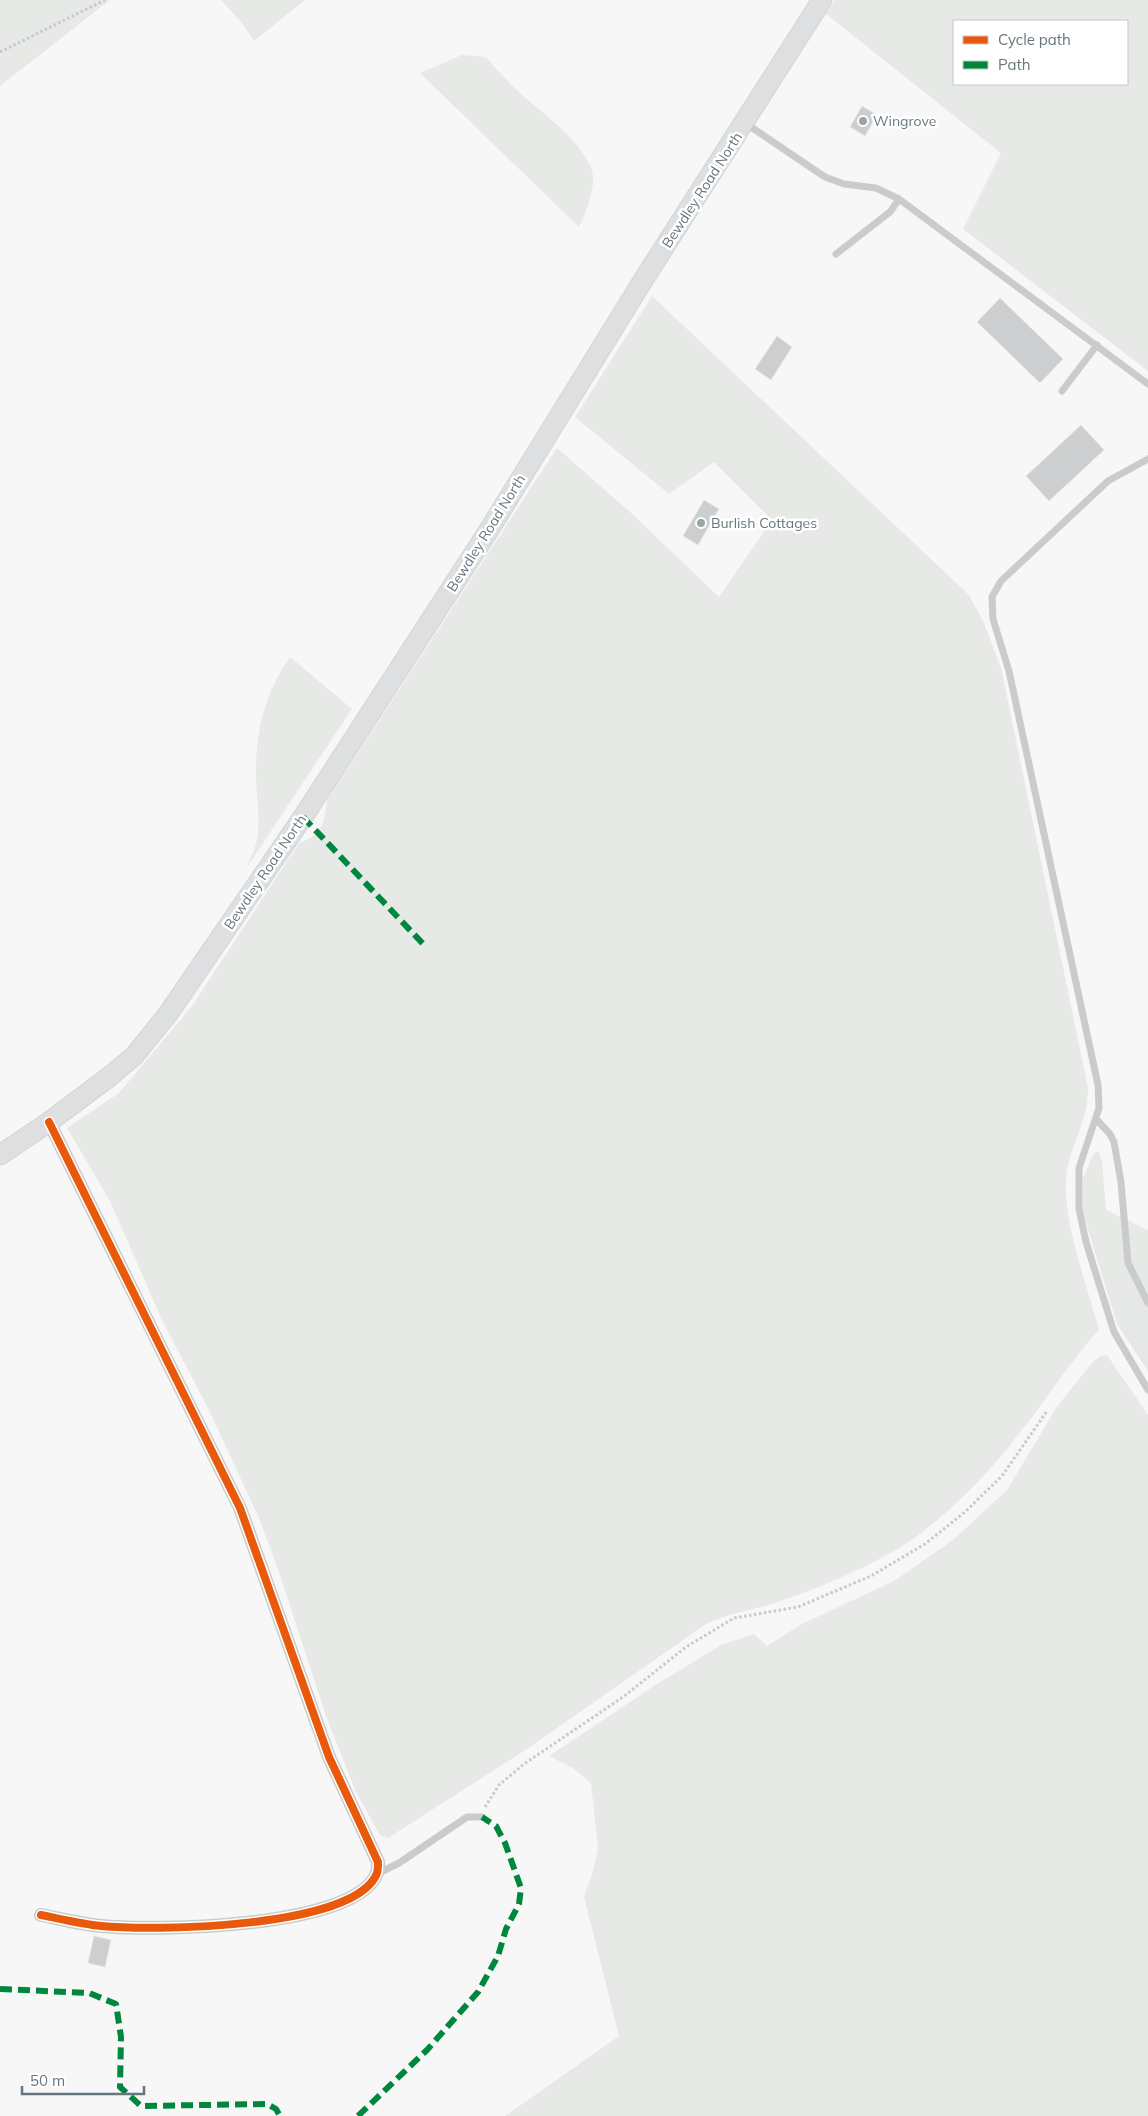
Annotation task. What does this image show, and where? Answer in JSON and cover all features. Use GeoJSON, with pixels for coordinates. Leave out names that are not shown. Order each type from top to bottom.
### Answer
{"type":"FeatureCollection","features":[{"type":"Feature","properties":{"kind":"main road","name":"Bewdley Road North"},"geometry":{"type":"LineString","coordinates":[[0,1155],[110,1077],[134,1056],[168,1014],[303,817],[489,530],[642,282],[822,0]]}},
{"type":"Feature","properties":{"kind":"street"},"geometry":{"type":"LineString","coordinates":[[41,1915],[100,1926],[152,1928],[227,1925],[273,1920],[325,1909],[362,1890],[377,1874],[378,1862],[329,1757],[240,1508],[49,1122]]}},
{"type":"Feature","properties":{"kind":"lane"},"geometry":{"type":"LineString","coordinates":[[745,123],[825,177],[844,184],[876,188],[899,199],[1148,384]]}},
{"type":"Feature","properties":{"kind":"lane"},"geometry":{"type":"LineString","coordinates":[[836,254],[890,212],[899,199]]}},
{"type":"Feature","properties":{"kind":"lane"},"geometry":{"type":"LineString","coordinates":[[1062,391],[1097,345]]}},
{"type":"Feature","properties":{"kind":"lane"},"geometry":{"type":"LineString","coordinates":[[1148,459],[1108,481],[1001,582],[992,597],[993,619],[1009,671],[1098,1085],[1099,1108],[1079,1168],[1079,1209],[1086,1242],[1114,1332],[1148,1390]]}},
{"type":"Feature","properties":{"kind":"lane"},"geometry":{"type":"LineString","coordinates":[[1096,1119],[1110,1134],[1114,1142],[1121,1182],[1128,1263],[1148,1303]]}},
{"type":"Feature","properties":{"kind":"lane"},"geometry":{"type":"LineString","coordinates":[[377,1874],[399,1863],[467,1817],[482,1817]]}},
{"type":"Feature","properties":{"kind":"path"},"geometry":{"type":"LineString","coordinates":[[0,52],[105,0]]}},
{"type":"Feature","properties":{"kind":"path"},"geometry":{"type":"LineString","coordinates":[[482,1817],[484,1808],[499,1785],[518,1769],[623,1697],[686,1647],[734,1618],[798,1607],[870,1576],[924,1544],[965,1512],[1002,1476],[1047,1411]]}},
{"type":"Feature","properties":{"kind":"shaded area"},"geometry":{"type":"Polygon","coordinates":[[[0,0],[110,0],[0,86],[0,0]]]}},
{"type":"Feature","properties":{"kind":"shaded area"},"geometry":{"type":"Polygon","coordinates":[[[221,0],[305,0],[254,41],[241,22],[221,0]]]}},
{"type":"Feature","properties":{"kind":"shaded area"},"geometry":{"type":"Polygon","coordinates":[[[835,0],[1148,0],[1148,371],[963,229],[1001,153],[826,14],[835,0]]]}},
{"type":"Feature","properties":{"kind":"shaded area"},"geometry":{"type":"Polygon","coordinates":[[[462,55],[486,57],[518,91],[579,147],[586,157],[593,175],[593,182],[590,198],[579,227],[420,73],[462,55]]]}},
{"type":"Feature","properties":{"kind":"shaded area"},"geometry":{"type":"Polygon","coordinates":[[[652,296],[969,595],[984,623],[1001,668],[1088,1088],[1082,1125],[1070,1157],[1066,1181],[1066,1197],[1072,1235],[1099,1330],[995,1464],[956,1504],[913,1539],[882,1558],[825,1584],[787,1599],[730,1615],[706,1624],[527,1749],[388,1838],[380,1835],[356,1792],[326,1716],[279,1572],[259,1518],[209,1410],[162,1320],[110,1201],[67,1128],[119,1093],[192,1006],[299,843],[313,836],[321,827],[327,800],[557,448],[630,512],[719,597],[772,520],[714,462],[669,494],[575,417],[652,296]]]}},
{"type":"Feature","properties":{"kind":"shaded area"},"geometry":{"type":"Polygon","coordinates":[[[290,657],[352,709],[247,867],[255,846],[258,831],[256,757],[260,727],[274,684],[290,657]]]}},
{"type":"Feature","properties":{"kind":"shaded area"},"geometry":{"type":"Polygon","coordinates":[[[1098,1151],[1102,1161],[1106,1210],[1148,1230],[1148,1275],[1138,1272],[1117,1324],[1083,1213],[1083,1179],[1093,1155],[1098,1151]]]}},
{"type":"Feature","properties":{"kind":"shaded area"},"geometry":{"type":"Polygon","coordinates":[[[1138,1271],[1148,1275],[1148,1371],[1117,1324],[1138,1271]]]}},
{"type":"Feature","properties":{"kind":"shaded area"},"geometry":{"type":"Polygon","coordinates":[[[1107,1355],[1148,1415],[1148,2116],[505,2116],[619,2036],[584,1897],[593,1872],[598,1848],[591,1783],[573,1768],[549,1756],[654,1686],[721,1645],[754,1634],[767,1646],[800,1625],[894,1581],[953,1540],[1007,1490],[1056,1408],[1092,1363],[1100,1356],[1107,1355]]]}},
{"type":"Feature","properties":{"kind":"building","name":"Wingrove"},"geometry":{"type":"Polygon","coordinates":[[[862,106],[877,115],[865,136],[850,127],[862,106]]]}},
{"type":"Feature","properties":{"kind":"building"},"geometry":{"type":"Polygon","coordinates":[[[1000,298],[1063,359],[1040,383],[977,322],[1000,298]]]}},
{"type":"Feature","properties":{"kind":"building"},"geometry":{"type":"Polygon","coordinates":[[[777,336],[792,347],[771,380],[755,369],[777,336]]]}},
{"type":"Feature","properties":{"kind":"building"},"geometry":{"type":"Polygon","coordinates":[[[1081,425],[1104,450],[1049,501],[1026,476],[1081,425]]]}},
{"type":"Feature","properties":{"kind":"building","name":"Burlish Cottages"},"geometry":{"type":"Polygon","coordinates":[[[704,500],[719,509],[698,545],[683,536],[704,500]]]}},
{"type":"Feature","properties":{"kind":"building"},"geometry":{"type":"Polygon","coordinates":[[[94,1936],[111,1940],[105,1967],[88,1963],[94,1936]]]}},
{"type":"Feature","properties":{"kind":"marked path"},"geometry":{"type":"LineString","coordinates":[[303,817],[426,947]]}},
{"type":"Feature","properties":{"kind":"marked path"},"geometry":{"type":"LineString","coordinates":[[358,2116],[427,2050],[478,1992],[498,1956],[506,1929],[519,1904],[521,1888],[505,1843],[496,1826],[482,1817]]}},
{"type":"Feature","properties":{"kind":"marked path"},"geometry":{"type":"LineString","coordinates":[[0,1989],[89,1993],[116,2004],[121,2037],[120,2087],[141,2106],[267,2104],[276,2109],[280,2116]]}},
{"type":"Feature","properties":{"kind":"cycle path"},"geometry":{"type":"LineString","coordinates":[[41,1915],[101,1926],[163,1928],[250,1922],[294,1916],[332,1906],[361,1892],[377,1873],[378,1863],[329,1757],[240,1508],[49,1122]]}},
{"type":"Feature","properties":{"kind":"place","name":"Wingrove"},"geometry":{"type":"Point","coordinates":[863,121]}},
{"type":"Feature","properties":{"kind":"place","name":"Burlish Cottages"},"geometry":{"type":"Point","coordinates":[701,523]}}]}
